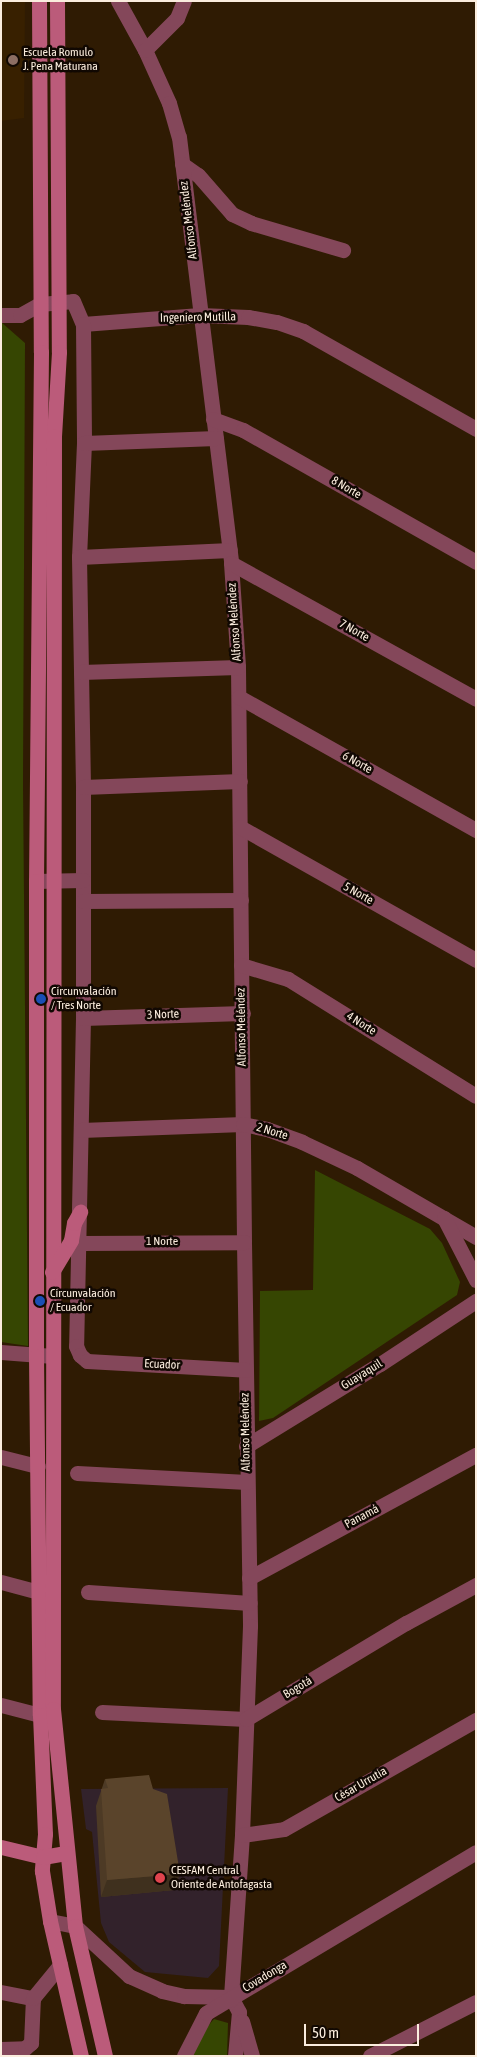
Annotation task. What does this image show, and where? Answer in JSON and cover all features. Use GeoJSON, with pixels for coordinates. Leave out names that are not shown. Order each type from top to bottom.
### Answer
{"type":"FeatureCollection","features":[{"type":"Feature","properties":{"kind":"main road"},"geometry":{"type":"LineString","coordinates":[[39,1],[40,304],[36,881],[36,1356],[40,1715],[45,1834],[42,1871],[50,1921],[81,2056]]}},
{"type":"Feature","properties":{"kind":"main road"},"geometry":{"type":"LineString","coordinates":[[57,1],[59,352],[54,436],[53,1709],[66,1853],[75,1926],[105,2056]]}},
{"type":"Feature","properties":{"kind":"main road"},"geometry":{"type":"LineString","coordinates":[[52,1272],[71,1240],[74,1223],[80,1212]]}},
{"type":"Feature","properties":{"kind":"main road"},"geometry":{"type":"LineString","coordinates":[[1,1847],[43,1857],[66,1853]]}},
{"type":"Feature","properties":{"kind":"street","name":"Alfonso Meléndez"},"geometry":{"type":"LineString","coordinates":[[118,1],[145,50],[168,104],[179,137],[230,556],[238,667],[246,1446],[250,1603],[242,1835],[231,1997]]}},
{"type":"Feature","properties":{"kind":"street"},"geometry":{"type":"LineString","coordinates":[[145,50],[177,18],[184,1]]}},
{"type":"Feature","properties":{"kind":"street"},"geometry":{"type":"LineString","coordinates":[[182,164],[198,175],[232,214],[251,223],[343,250]]}},
{"type":"Feature","properties":{"kind":"street"},"geometry":{"type":"LineString","coordinates":[[1,315],[20,316],[40,304],[72,301],[83,324],[84,443],[79,557],[83,787],[80,1243]]}},
{"type":"Feature","properties":{"kind":"street","name":"Ingeniero Mutilla"},"geometry":{"type":"LineString","coordinates":[[83,324],[200,315],[248,317],[303,330],[476,429]]}},
{"type":"Feature","properties":{"kind":"street","name":"8 Norte"},"geometry":{"type":"LineString","coordinates":[[213,420],[243,430],[476,562]]}},
{"type":"Feature","properties":{"kind":"street"},"geometry":{"type":"LineString","coordinates":[[84,443],[216,438]]}},
{"type":"Feature","properties":{"kind":"street"},"geometry":{"type":"LineString","coordinates":[[79,557],[230,556]]}},
{"type":"Feature","properties":{"kind":"street","name":"7 Norte"},"geometry":{"type":"LineString","coordinates":[[230,556],[476,700]]}},
{"type":"Feature","properties":{"kind":"street"},"geometry":{"type":"LineString","coordinates":[[81,672],[238,667]]}},
{"type":"Feature","properties":{"kind":"street","name":"6 Norte"},"geometry":{"type":"LineString","coordinates":[[239,697],[476,830]]}},
{"type":"Feature","properties":{"kind":"street"},"geometry":{"type":"LineString","coordinates":[[83,787],[240,781]]}},
{"type":"Feature","properties":{"kind":"street","name":"5 Norte"},"geometry":{"type":"LineString","coordinates":[[240,827],[476,960]]}},
{"type":"Feature","properties":{"kind":"street"},"geometry":{"type":"LineString","coordinates":[[36,881],[83,880]]}},
{"type":"Feature","properties":{"kind":"street"},"geometry":{"type":"LineString","coordinates":[[83,901],[241,900]]}},
{"type":"Feature","properties":{"kind":"street","name":"4 Norte"},"geometry":{"type":"LineString","coordinates":[[241,965],[288,979],[476,1096]]}},
{"type":"Feature","properties":{"kind":"street","name":"3 Norte"},"geometry":{"type":"LineString","coordinates":[[82,1018],[243,1013]]}},
{"type":"Feature","properties":{"kind":"street","name":"2 Norte"},"geometry":{"type":"LineString","coordinates":[[81,1130],[243,1124],[267,1129],[302,1142],[357,1168],[476,1237]]}},
{"type":"Feature","properties":{"kind":"street"},"geometry":{"type":"LineString","coordinates":[[444,1218],[476,1280]]}},
{"type":"Feature","properties":{"kind":"street","name":"1 Norte"},"geometry":{"type":"LineString","coordinates":[[80,1243],[244,1242]]}},
{"type":"Feature","properties":{"kind":"street","name":"Ecuador"},"geometry":{"type":"LineString","coordinates":[[80,1243],[76,1346],[80,1355],[87,1361],[246,1370]]}},
{"type":"Feature","properties":{"kind":"street","name":"Guayaquil"},"geometry":{"type":"LineString","coordinates":[[246,1446],[380,1364],[476,1301]]}},
{"type":"Feature","properties":{"kind":"street"},"geometry":{"type":"LineString","coordinates":[[1,1352],[53,1356]]}},
{"type":"Feature","properties":{"kind":"street","name":"Panamá"},"geometry":{"type":"LineString","coordinates":[[249,1578],[476,1455]]}},
{"type":"Feature","properties":{"kind":"street"},"geometry":{"type":"LineString","coordinates":[[1,1457],[38,1466]]}},
{"type":"Feature","properties":{"kind":"street"},"geometry":{"type":"LineString","coordinates":[[77,1472],[247,1482]]}},
{"type":"Feature","properties":{"kind":"street"},"geometry":{"type":"LineString","coordinates":[[1,1582],[39,1592]]}},
{"type":"Feature","properties":{"kind":"street","name":"Bogotá"},"geometry":{"type":"LineString","coordinates":[[246,1719],[406,1623],[476,1584]]}},
{"type":"Feature","properties":{"kind":"street"},"geometry":{"type":"LineString","coordinates":[[88,1592],[250,1603]]}},
{"type":"Feature","properties":{"kind":"street"},"geometry":{"type":"LineString","coordinates":[[1,1705],[40,1715]]}},
{"type":"Feature","properties":{"kind":"street"},"geometry":{"type":"LineString","coordinates":[[102,1712],[246,1719]]}},
{"type":"Feature","properties":{"kind":"street","name":"César Urrutia"},"geometry":{"type":"LineString","coordinates":[[242,1835],[284,1829],[476,1720]]}},
{"type":"Feature","properties":{"kind":"street","name":"Covadonga"},"geometry":{"type":"LineString","coordinates":[[75,1926],[130,1976],[162,1992],[184,1996],[231,1997],[476,1852]]}},
{"type":"Feature","properties":{"kind":"street"},"geometry":{"type":"LineString","coordinates":[[50,1921],[75,1926]]}},
{"type":"Feature","properties":{"kind":"street"},"geometry":{"type":"LineString","coordinates":[[1,2049],[25,2048],[31,2043],[33,1998],[60,1965]]}},
{"type":"Feature","properties":{"kind":"street"},"geometry":{"type":"LineString","coordinates":[[1,1992],[33,1998]]}},
{"type":"Feature","properties":{"kind":"street"},"geometry":{"type":"LineString","coordinates":[[184,2056],[206,2013],[231,1997],[239,2012],[252,2056]]}},
{"type":"Feature","properties":{"kind":"street"},"geometry":{"type":"LineString","coordinates":[[370,2056],[476,2002]]}},
{"type":"Feature","properties":{"kind":"street"},"geometry":{"type":"LineString","coordinates":[[236,2056],[239,2012]]}},
{"type":"Feature","properties":{"kind":"shaded area","name":"Escuela Romulo J. Pena Maturana"},"geometry":{"type":"Polygon","coordinates":[[[1,1],[25,1],[24,118],[1,121],[1,1]]]}},
{"type":"Feature","properties":{"kind":"shaded area","name":"CESFAM Central Oriente de Antofagasta"},"geometry":{"type":"Polygon","coordinates":[[[228,1788],[219,1966],[208,1978],[145,1972],[109,1942],[101,1923],[92,1832],[86,1829],[81,1789],[228,1788]]]}},
{"type":"Feature","properties":{"kind":"green space"},"geometry":{"type":"Polygon","coordinates":[[[1,322],[25,343],[23,784],[28,1346],[1,1342],[1,322]]]}},
{"type":"Feature","properties":{"kind":"green space"},"geometry":{"type":"Polygon","coordinates":[[[315,1170],[430,1229],[442,1243],[460,1282],[457,1295],[273,1418],[259,1421],[260,1291],[313,1290],[315,1170]]]}},
{"type":"Feature","properties":{"kind":"green space"},"geometry":{"type":"Polygon","coordinates":[[[214,2019],[228,2023],[227,2056],[193,2056],[201,2034],[214,2019]]]}},
{"type":"Feature","properties":{"kind":"building"},"geometry":{"type":"Polygon","coordinates":[[[149,1775],[153,1789],[167,1794],[180,1874],[107,1880],[101,1789],[108,1788],[105,1779],[149,1775]]]}},
{"type":"Feature","properties":{"kind":"place","name":"Escuela Romulo J. Pena Maturana"},"geometry":{"type":"Point","coordinates":[13,60]}},
{"type":"Feature","properties":{"kind":"place","name":"Circunvalación / Tres Norte"},"geometry":{"type":"Point","coordinates":[41,999]}},
{"type":"Feature","properties":{"kind":"place","name":"Circunvalación / Ecuador"},"geometry":{"type":"Point","coordinates":[40,1301]}},
{"type":"Feature","properties":{"kind":"place","name":"CESFAM Central Oriente de Antofagasta"},"geometry":{"type":"Point","coordinates":[160,1878]}}]}
